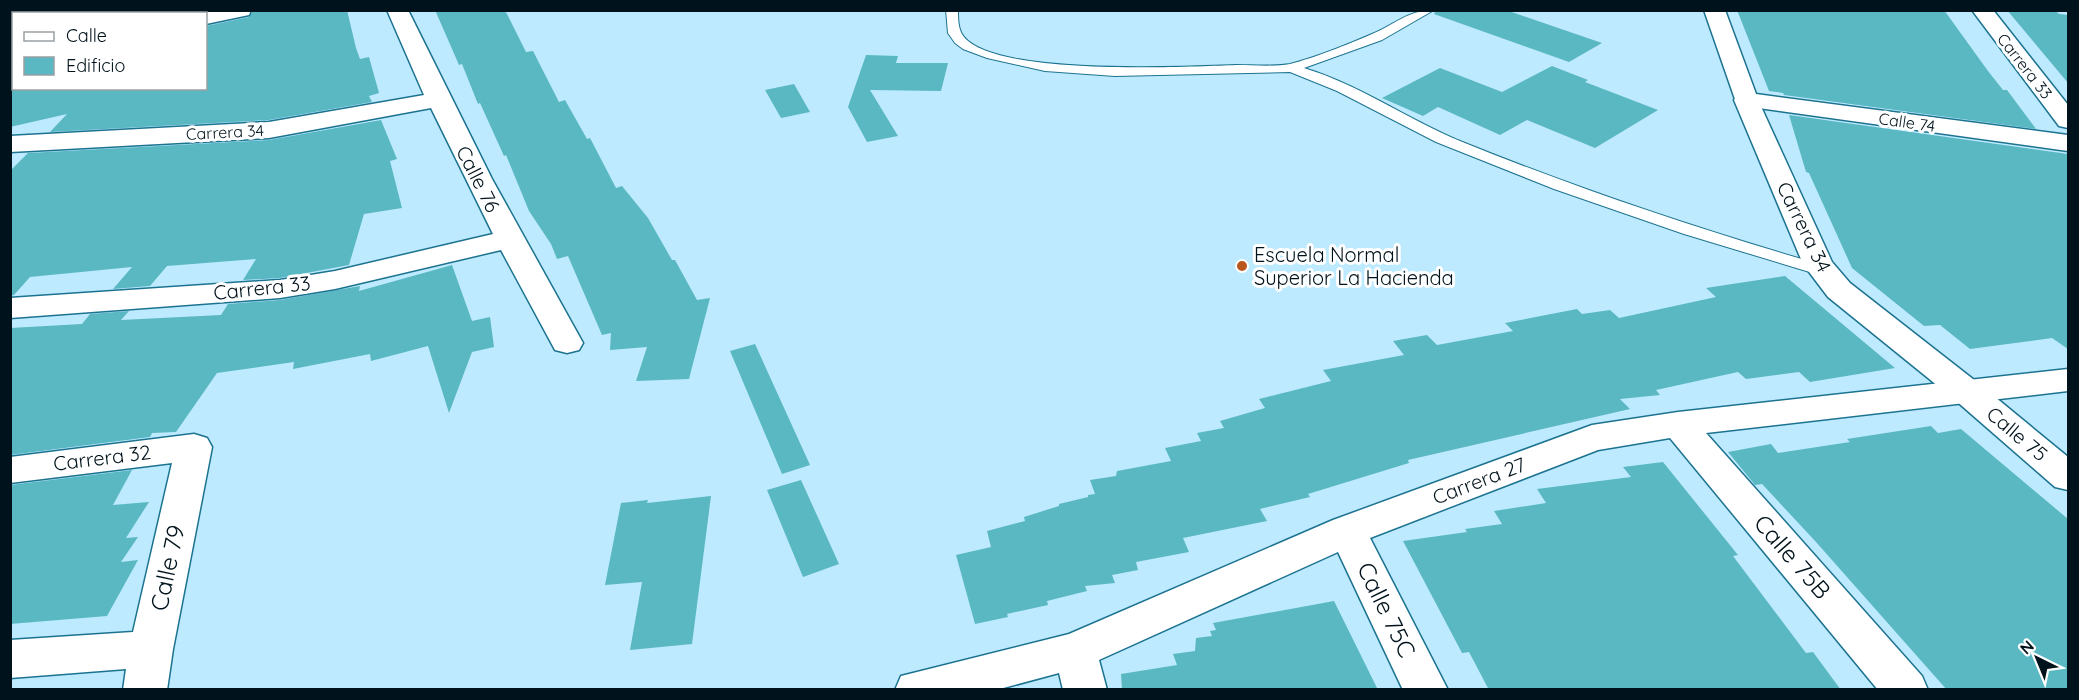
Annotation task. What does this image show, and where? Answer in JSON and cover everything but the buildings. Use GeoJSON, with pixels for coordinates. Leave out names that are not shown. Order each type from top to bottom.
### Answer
{"type":"FeatureCollection","features":[{"type":"Feature","properties":{"kind":"street"},"geometry":{"type":"LineString","coordinates":[[207,18],[241,10]]}},
{"type":"Feature","properties":{"kind":"street","name":"Calle 76"},"geometry":{"type":"LineString","coordinates":[[397,10],[436,100],[509,239],[567,342]]}},
{"type":"Feature","properties":{"kind":"street","name":"Carrera 34"},"geometry":{"type":"LineString","coordinates":[[1714,10],[1746,100],[1818,264],[1839,290],[1966,391]]}},
{"type":"Feature","properties":{"kind":"street","name":"Carrera 33"},"geometry":{"type":"LineString","coordinates":[[1982,10],[2068,121]]}},
{"type":"Feature","properties":{"kind":"street","name":"Carrera 34"},"geometry":{"type":"LineString","coordinates":[[10,144],[270,130],[332,121],[436,100]]}},
{"type":"Feature","properties":{"kind":"street","name":"Calle 74"},"geometry":{"type":"LineString","coordinates":[[1746,100],[2068,143]]}},
{"type":"Feature","properties":{"kind":"street","name":"Carrera 33"},"geometry":{"type":"LineString","coordinates":[[10,308],[280,289],[335,280],[509,239]]}},
{"type":"Feature","properties":{"kind":"street","name":"Carrera 27"},"geometry":{"type":"LineString","coordinates":[[917,690],[1080,670],[1347,531],[1592,438],[1678,424],[2068,380]]}},
{"type":"Feature","properties":{"kind":"street","name":"Calle 75"},"geometry":{"type":"LineString","coordinates":[[1966,391],[2068,477]]}},
{"type":"Feature","properties":{"kind":"street","name":"Calle 75B"},"geometry":{"type":"LineString","coordinates":[[1678,424],[1906,690]]}},
{"type":"Feature","properties":{"kind":"street","name":"Carrera 32"},"geometry":{"type":"LineString","coordinates":[[10,470],[194,447]]}},
{"type":"Feature","properties":{"kind":"street","name":"Calle 79"},"geometry":{"type":"LineString","coordinates":[[148,669],[194,447]]}},
{"type":"Feature","properties":{"kind":"street","name":"Calle 75C"},"geometry":{"type":"LineString","coordinates":[[1347,531],[1425,690]]}},
{"type":"Feature","properties":{"kind":"street"},"geometry":{"type":"LineString","coordinates":[[10,659],[148,669]]}},
{"type":"Feature","properties":{"kind":"lane"},"geometry":{"type":"LineString","coordinates":[[952,10],[953,30],[961,43],[989,55],[1040,67],[1172,73],[1291,68],[1377,37],[1428,10]]}},
{"type":"Feature","properties":{"kind":"lane"},"geometry":{"type":"LineString","coordinates":[[1291,68],[1331,82],[1426,132],[1497,162],[1678,228],[1823,271]]}},
{"type":"Feature","properties":{"kind":"place","name":"Escuela Normal Superior La Hacienda"},"geometry":{"type":"Point","coordinates":[1242,266]}}]}
